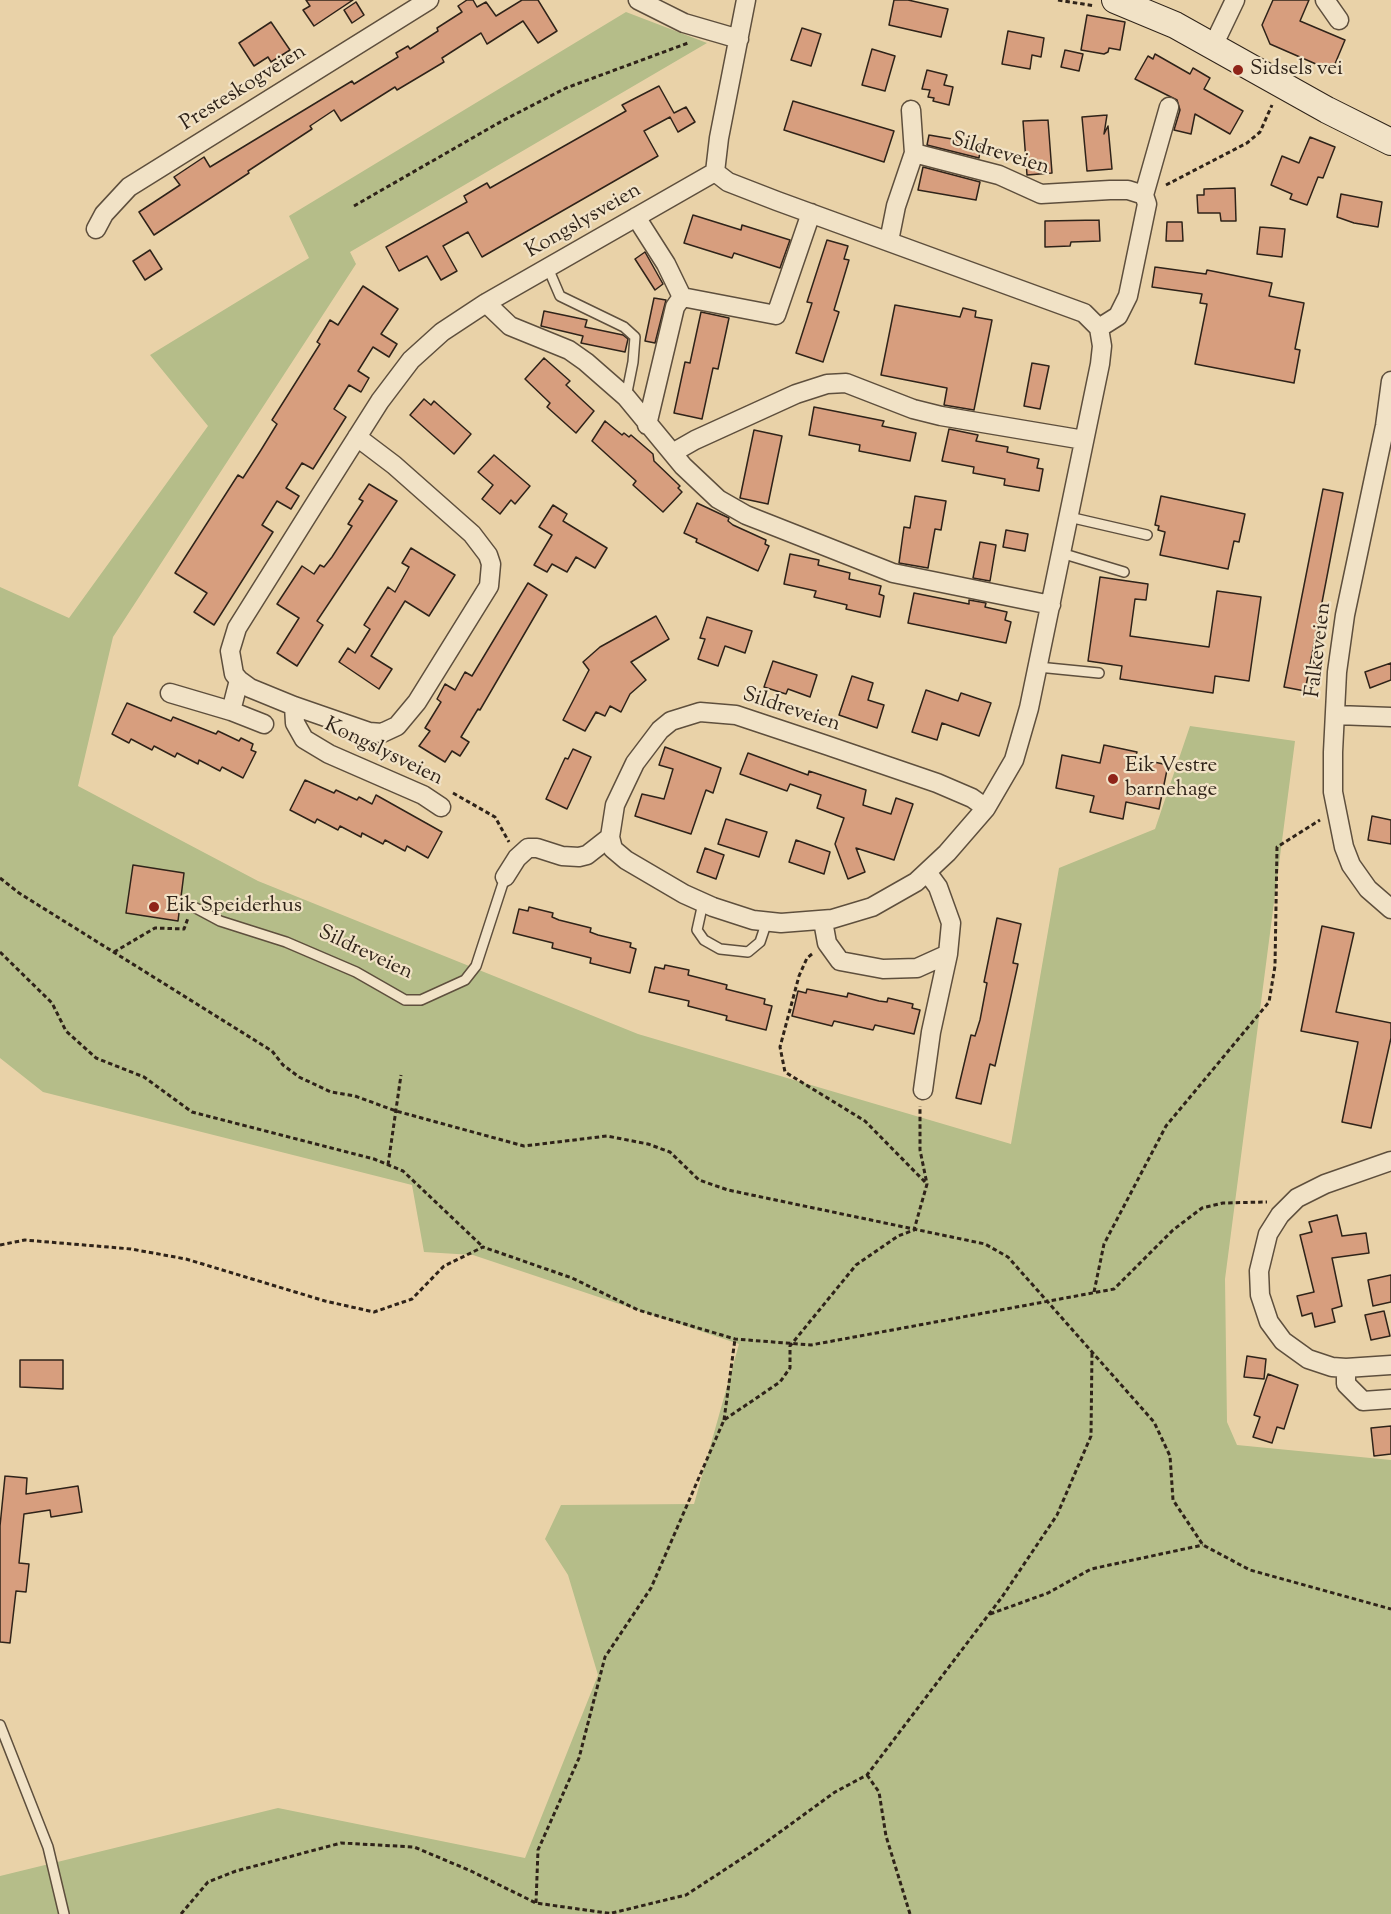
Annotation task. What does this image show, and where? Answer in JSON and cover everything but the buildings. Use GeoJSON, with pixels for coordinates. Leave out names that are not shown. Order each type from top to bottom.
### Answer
{"type":"FeatureCollection","features":[{"type":"Feature","properties":{"kind":"main road"},"geometry":{"type":"LineString","coordinates":[[1115,0],[1145,11],[1391,142]]}},
{"type":"Feature","properties":{"kind":"street","name":"Presteskogveien"},"geometry":{"type":"LineString","coordinates":[[96,230],[104,214],[129,187],[429,0]]}},
{"type":"Feature","properties":{"kind":"street"},"geometry":{"type":"LineString","coordinates":[[638,0],[684,23],[739,39]]}},
{"type":"Feature","properties":{"kind":"street"},"geometry":{"type":"LineString","coordinates":[[610,837],[613,849],[626,860],[703,903],[753,920],[823,921],[872,907],[904,891],[927,872],[986,808],[1014,760],[1038,667],[1100,364],[1102,346],[1099,328],[1084,314],[728,182],[716,172],[718,138],[746,0]]}},
{"type":"Feature","properties":{"kind":"street"},"geometry":{"type":"LineString","coordinates":[[1213,46],[1235,0]]}},
{"type":"Feature","properties":{"kind":"street"},"geometry":{"type":"LineString","coordinates":[[1325,0],[1339,20]]}},
{"type":"Feature","properties":{"kind":"street"},"geometry":{"type":"LineString","coordinates":[[1099,328],[1118,316],[1128,296],[1147,204],[1144,195],[1169,107]]}},
{"type":"Feature","properties":{"kind":"street"},"geometry":{"type":"LineString","coordinates":[[889,241],[896,206],[914,153],[911,110]]}},
{"type":"Feature","properties":{"kind":"street","name":"Sildreveien"},"geometry":{"type":"LineString","coordinates":[[914,153],[999,175],[1041,194],[1119,190],[1144,195]]}},
{"type":"Feature","properties":{"kind":"street","name":"Kongslysveien"},"geometry":{"type":"LineString","coordinates":[[357,437],[394,465],[472,534],[488,555],[491,576],[478,606],[417,702],[398,726],[389,732],[369,732],[250,688],[234,674],[230,651],[237,628],[380,400],[411,360],[442,332],[486,303],[716,172]]}},
{"type":"Feature","properties":{"kind":"street"},"geometry":{"type":"LineString","coordinates":[[682,297],[776,315],[812,213]]}},
{"type":"Feature","properties":{"kind":"street"},"geometry":{"type":"LineString","coordinates":[[636,217],[666,264],[682,297]]}},
{"type":"Feature","properties":{"kind":"street"},"geometry":{"type":"LineString","coordinates":[[647,425],[675,307],[682,297]]}},
{"type":"Feature","properties":{"kind":"street"},"geometry":{"type":"LineString","coordinates":[[486,303],[510,326],[569,350],[626,397],[647,425],[718,499],[746,515],[832,551],[893,573],[1051,605]]}},
{"type":"Feature","properties":{"kind":"street","name":"Falkeveien"},"geometry":{"type":"LineString","coordinates":[[1391,381],[1385,426],[1345,615],[1337,672],[1332,752],[1335,810],[1351,865],[1368,889],[1391,909]]}},
{"type":"Feature","properties":{"kind":"street"},"geometry":{"type":"LineString","coordinates":[[674,453],[695,440],[796,394],[827,384],[846,382],[932,413],[1084,440]]}},
{"type":"Feature","properties":{"kind":"street"},"geometry":{"type":"LineString","coordinates":[[231,711],[239,680]]}},
{"type":"Feature","properties":{"kind":"street"},"geometry":{"type":"LineString","coordinates":[[170,693],[231,711],[264,724]]}},
{"type":"Feature","properties":{"kind":"street","name":"Kongslysveien"},"geometry":{"type":"LineString","coordinates":[[294,706],[295,723],[304,739],[329,754],[423,795],[441,807]]}},
{"type":"Feature","properties":{"kind":"street","name":"Sildreveien"},"geometry":{"type":"LineString","coordinates":[[505,877],[517,858],[528,848],[537,848],[562,856],[579,857],[587,855],[610,837],[615,805],[635,763],[660,730],[671,721],[700,712],[736,715],[826,745],[937,783],[972,798],[986,808]]}},
{"type":"Feature","properties":{"kind":"street"},"geometry":{"type":"LineString","coordinates":[[1336,715],[1391,717]]}},
{"type":"Feature","properties":{"kind":"street"},"geometry":{"type":"LineString","coordinates":[[923,1090],[931,1032],[948,954],[951,923],[938,888],[927,872]]}},
{"type":"Feature","properties":{"kind":"street"},"geometry":{"type":"LineString","coordinates":[[823,921],[827,943],[840,961],[883,969],[917,968],[948,954]]}},
{"type":"Feature","properties":{"kind":"street"},"geometry":{"type":"LineString","coordinates":[[1391,1161],[1325,1184],[1297,1198],[1287,1207],[1268,1234],[1259,1271],[1263,1308],[1269,1322],[1283,1341],[1308,1359],[1332,1367],[1391,1365]]}},
{"type":"Feature","properties":{"kind":"street"},"geometry":{"type":"LineString","coordinates":[[1346,1368],[1346,1384],[1363,1401],[1391,1399]]}},
{"type":"Feature","properties":{"kind":"lane"},"geometry":{"type":"LineString","coordinates":[[548,268],[560,296],[624,327],[635,337],[626,397]]}},
{"type":"Feature","properties":{"kind":"lane"},"geometry":{"type":"LineString","coordinates":[[1069,517],[1147,535]]}},
{"type":"Feature","properties":{"kind":"lane"},"geometry":{"type":"LineString","coordinates":[[1061,553],[1124,572]]}},
{"type":"Feature","properties":{"kind":"lane"},"geometry":{"type":"LineString","coordinates":[[1038,667],[1099,673]]}},
{"type":"Feature","properties":{"kind":"lane","name":"Sildreveien"},"geometry":{"type":"LineString","coordinates":[[192,906],[220,921],[286,942],[356,972],[405,1000],[421,1000],[465,980],[476,966],[505,877]]}},
{"type":"Feature","properties":{"kind":"lane"},"geometry":{"type":"LineString","coordinates":[[703,903],[697,930],[704,940],[720,949],[748,952],[760,942],[767,921]]}},
{"type":"Feature","properties":{"kind":"lane"},"geometry":{"type":"LineString","coordinates":[[0,1725],[48,1847],[64,1914]]}},
{"type":"Feature","properties":{"kind":"path"},"geometry":{"type":"LineString","coordinates":[[354,207],[502,121],[566,88],[715,33]]}},
{"type":"Feature","properties":{"kind":"path"},"geometry":{"type":"LineString","coordinates":[[1144,195],[1247,143],[1260,132],[1269,115],[1279,82]]}},
{"type":"Feature","properties":{"kind":"path"},"geometry":{"type":"LineString","coordinates":[[1094,1293],[1104,1244],[1166,1126],[1269,1002],[1275,966],[1277,847],[1335,810]]}},
{"type":"Feature","properties":{"kind":"path"},"geometry":{"type":"LineString","coordinates":[[0,878],[19,893],[272,1051],[283,1065],[299,1077],[331,1092],[355,1096],[396,1111],[524,1146],[607,1136],[648,1144],[670,1152],[699,1180],[728,1190],[985,1244],[1008,1257],[1154,1422],[1170,1456],[1173,1500],[1203,1545],[1250,1570],[1391,1609]]}},
{"type":"Feature","properties":{"kind":"path"},"geometry":{"type":"LineString","coordinates":[[114,952],[155,928],[184,929],[192,906]]}},
{"type":"Feature","properties":{"kind":"path"},"geometry":{"type":"LineString","coordinates":[[827,943],[807,958],[799,976],[780,1047],[785,1072],[865,1121],[927,1184]]}},
{"type":"Feature","properties":{"kind":"path"},"geometry":{"type":"LineString","coordinates":[[0,952],[52,1003],[66,1031],[96,1058],[144,1077],[192,1112],[388,1165],[403,1172],[483,1247],[572,1278],[638,1310],[735,1340],[811,1346],[1051,1303],[1114,1289],[1173,1230],[1202,1208],[1223,1203],[1276,1202],[1287,1207]]}},
{"type":"Feature","properties":{"kind":"path"},"geometry":{"type":"LineString","coordinates":[[388,1165],[401,1075]]}},
{"type":"Feature","properties":{"kind":"path"},"geometry":{"type":"LineString","coordinates":[[914,1230],[927,1184],[920,1150],[919,1114],[923,1090]]}},
{"type":"Feature","properties":{"kind":"path"},"geometry":{"type":"LineString","coordinates":[[724,1420],[780,1382],[790,1368],[790,1346],[856,1265],[898,1236],[914,1230]]}},
{"type":"Feature","properties":{"kind":"path"},"geometry":{"type":"LineString","coordinates":[[0,1245],[25,1240],[131,1249],[186,1259],[325,1301],[374,1312],[412,1299],[444,1266],[483,1247]]}},
{"type":"Feature","properties":{"kind":"path"},"geometry":{"type":"LineString","coordinates":[[536,1903],[538,1850],[579,1758],[605,1658],[651,1588],[724,1420],[735,1340]]}},
{"type":"Feature","properties":{"kind":"path"},"geometry":{"type":"LineString","coordinates":[[181,1914],[208,1882],[236,1871],[341,1843],[414,1847],[471,1871],[536,1903],[613,1913],[686,1895],[758,1848],[835,1792],[867,1775],[988,1615],[1057,1515],[1091,1436],[1092,1351]]}},
{"type":"Feature","properties":{"kind":"path"},"geometry":{"type":"LineString","coordinates":[[988,1615],[1048,1593],[1091,1569],[1203,1545]]}},
{"type":"Feature","properties":{"kind":"path"},"geometry":{"type":"LineString","coordinates":[[867,1775],[879,1792],[886,1836],[910,1914]]}},
{"type":"Feature","properties":{"kind":"green space"},"geometry":{"type":"Polygon","coordinates":[[[626,12],[707,43],[350,252],[356,264],[113,637],[78,786],[258,881],[638,1034],[1011,1144],[1059,868],[1155,829],[1190,726],[1295,741],[1225,1279],[1227,1422],[1237,1445],[1391,1460],[1391,1914],[0,1914],[0,1876],[278,1808],[525,1858],[598,1675],[568,1575],[545,1539],[561,1505],[694,1504],[739,1344],[473,1255],[424,1252],[412,1185],[43,1092],[0,1058],[0,587],[69,618],[208,426],[150,355],[309,258],[289,216],[626,12]]]}},
{"type":"Feature","properties":{"kind":"place","name":"Sidsels vei"},"geometry":{"type":"Point","coordinates":[1238,70]}},
{"type":"Feature","properties":{"kind":"place","name":"Eik Vestre barnehage"},"geometry":{"type":"Point","coordinates":[1113,779]}},
{"type":"Feature","properties":{"kind":"place","name":"Eik Speiderhus"},"geometry":{"type":"Point","coordinates":[154,907]}}]}
